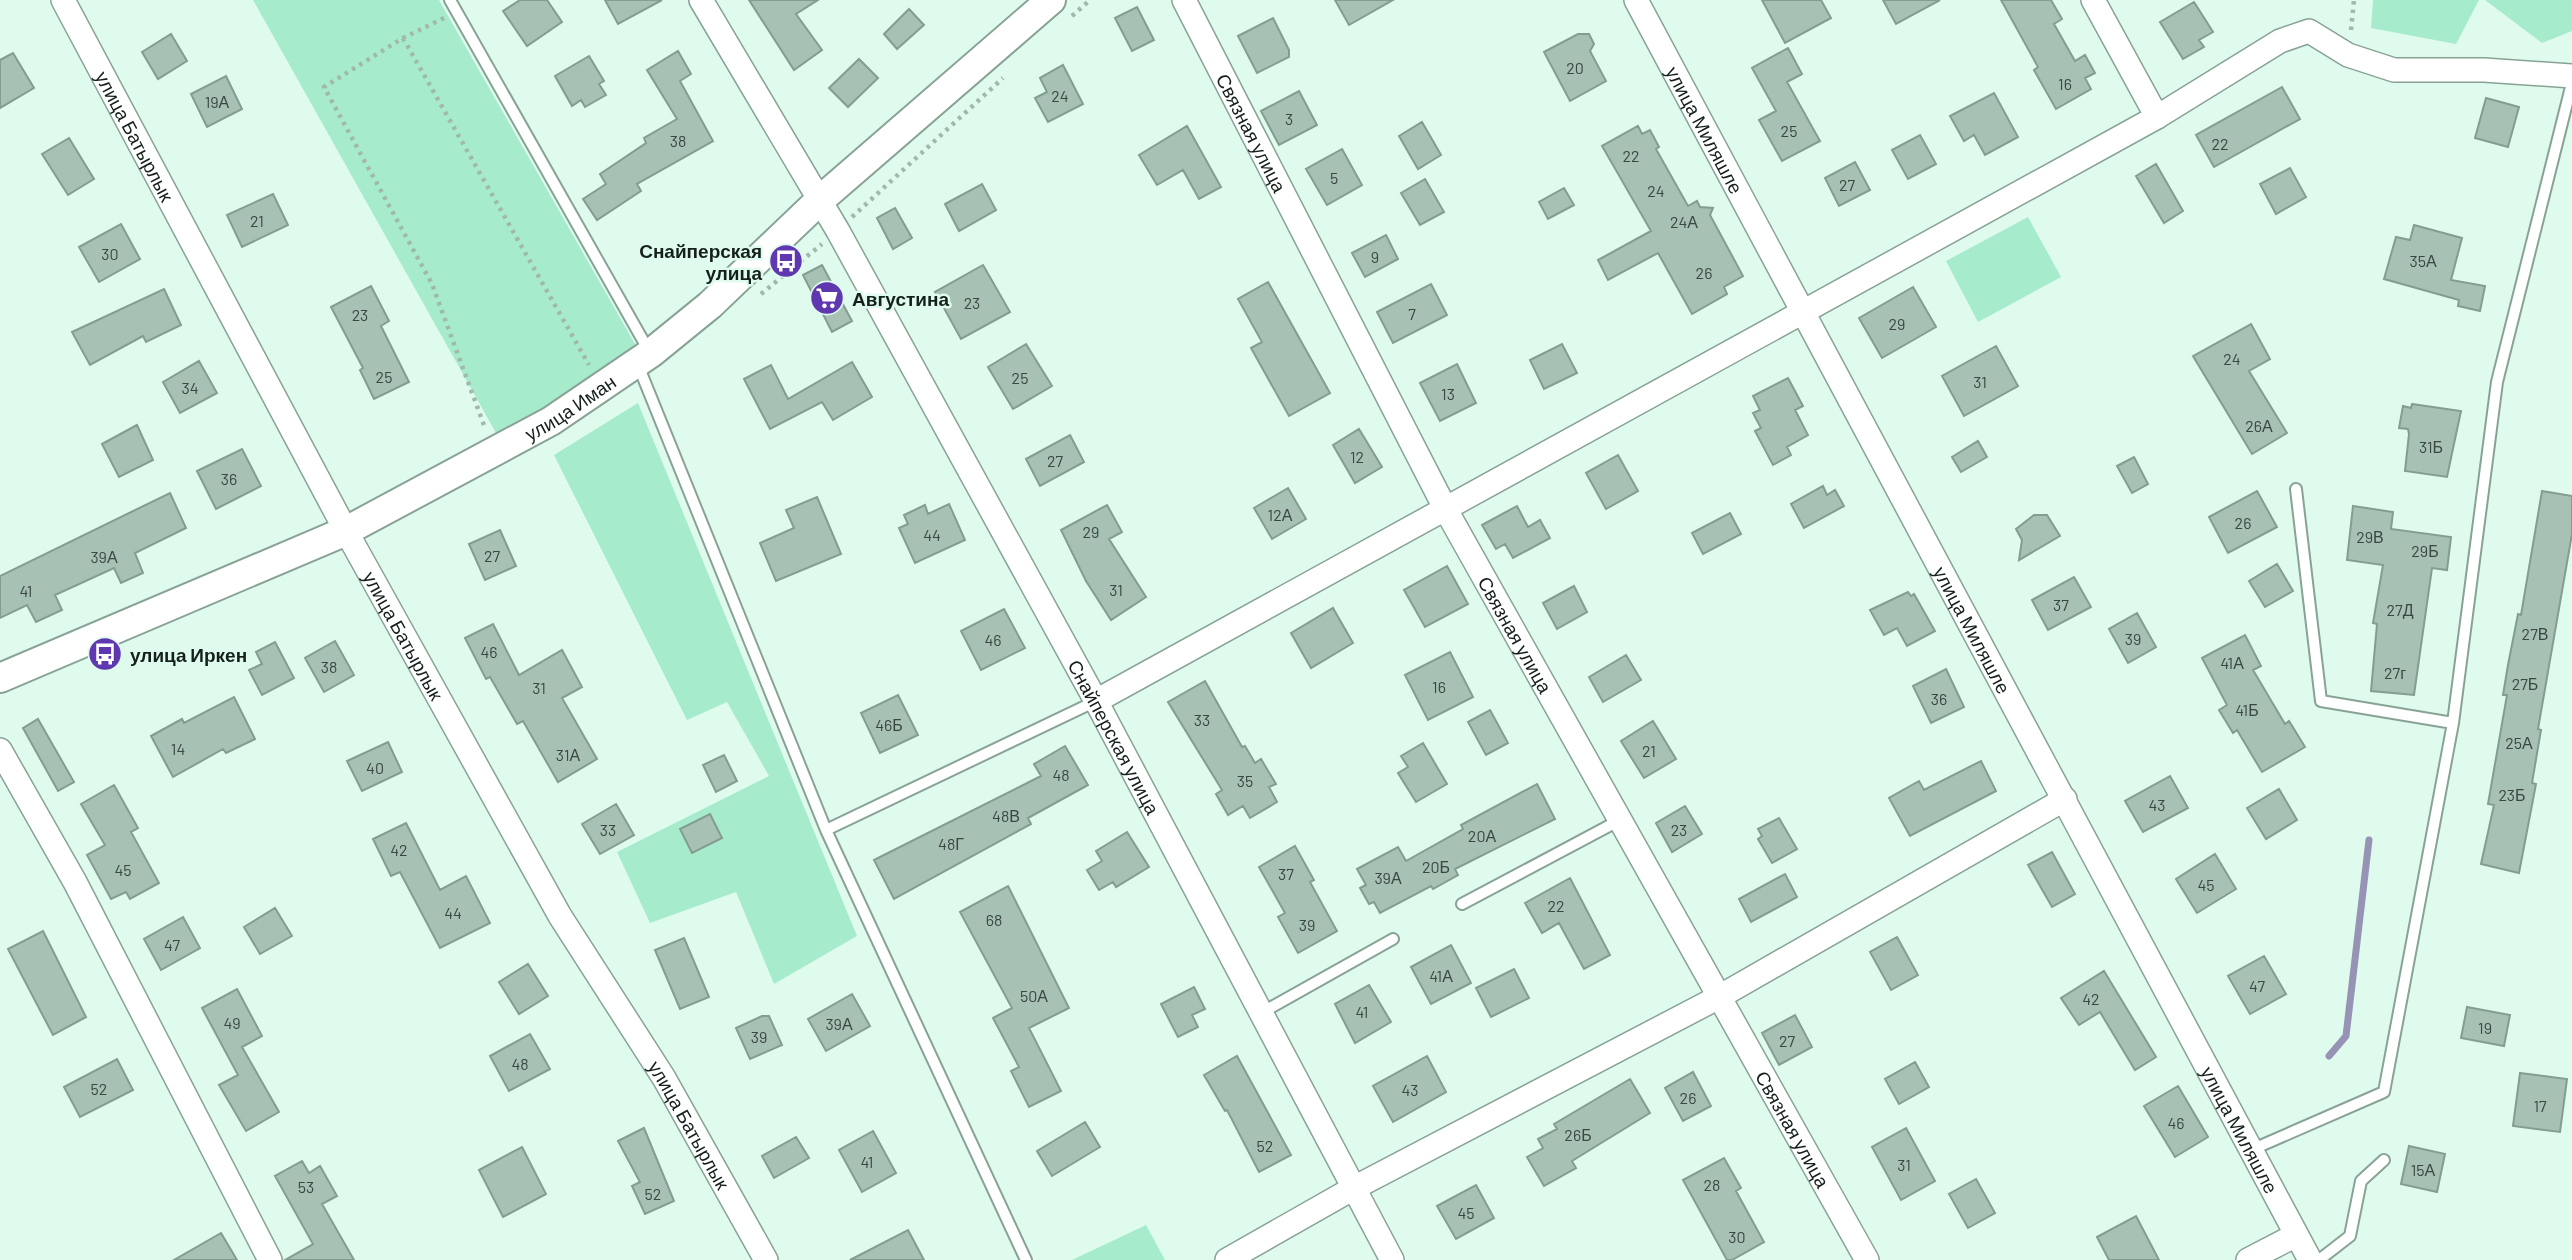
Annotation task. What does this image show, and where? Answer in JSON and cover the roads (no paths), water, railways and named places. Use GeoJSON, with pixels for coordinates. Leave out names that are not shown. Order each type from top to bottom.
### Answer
{"type":"FeatureCollection","features":[{"type":"Feature","properties":{"kind":"street","name":"улица Батырлык"},"geometry":{"type":"LineString","coordinates":[[63,0],[346,530],[559,916],[664,1077],[766,1260]]}},
{"type":"Feature","properties":{"kind":"street","name":"Снайперская улица"},"geometry":{"type":"LineString","coordinates":[[701,0],[820,200],[1096,701],[1352,1189],[1392,1260]]}},
{"type":"Feature","properties":{"kind":"street","name":"улица Иман"},"geometry":{"type":"LineString","coordinates":[[0,678],[346,530],[551,421],[644,358],[710,305],[820,200],[1051,0]]}},
{"type":"Feature","properties":{"kind":"street","name":"Связная улица"},"geometry":{"type":"LineString","coordinates":[[1184,0],[1446,510],[1867,1260]]}},
{"type":"Feature","properties":{"kind":"street","name":"улица Миляшле"},"geometry":{"type":"LineString","coordinates":[[1636,0],[2310,1260]]}},
{"type":"Feature","properties":{"kind":"street"},"geometry":{"type":"LineString","coordinates":[[2094,0],[2157,117]]}},
{"type":"Feature","properties":{"kind":"street"},"geometry":{"type":"LineString","coordinates":[[1096,701],[2157,117],[2280,41],[2309,31],[2348,55],[2395,70],[2484,70],[2572,76]]}},
{"type":"Feature","properties":{"kind":"street"},"geometry":{"type":"LineString","coordinates":[[0,750],[75,882],[270,1260]]}},
{"type":"Feature","properties":{"kind":"street"},"geometry":{"type":"LineString","coordinates":[[1227,1260],[1352,1189],[1719,997],[2065,799]]}},
{"type":"Feature","properties":{"kind":"street"},"geometry":{"type":"LineString","coordinates":[[2248,1260],[2295,1235]]}},
{"type":"Feature","properties":{"kind":"lane"},"geometry":{"type":"LineString","coordinates":[[450,0],[644,358],[826,830],[1026,1260]]}},
{"type":"Feature","properties":{"kind":"lane"},"geometry":{"type":"LineString","coordinates":[[2250,1150],[2384,1092],[2453,723],[2497,382],[2572,83]]}},
{"type":"Feature","properties":{"kind":"lane"},"geometry":{"type":"LineString","coordinates":[[2296,489],[2321,701],[2453,723]]}},
{"type":"Feature","properties":{"kind":"lane"},"geometry":{"type":"LineString","coordinates":[[826,830],[1096,701]]}},
{"type":"Feature","properties":{"kind":"lane"},"geometry":{"type":"LineString","coordinates":[[1461,904],[1620,820]]}},
{"type":"Feature","properties":{"kind":"lane"},"geometry":{"type":"LineString","coordinates":[[1260,1013],[1393,939]]}},
{"type":"Feature","properties":{"kind":"lane"},"geometry":{"type":"LineString","coordinates":[[2319,1260],[2350,1236],[2361,1181],[2384,1160]]}},
{"type":"Feature","properties":{"kind":"waterway"},"geometry":{"type":"LineString","coordinates":[[2329,1056],[2346,1036],[2369,840]]}},
{"type":"Feature","properties":{"kind":"place","name":"Снайперская улица"},"geometry":{"type":"Point","coordinates":[786,261]}},
{"type":"Feature","properties":{"kind":"place","name":"Августина"},"geometry":{"type":"Point","coordinates":[827,298]}},
{"type":"Feature","properties":{"kind":"place","name":"улица Иркен"},"geometry":{"type":"Point","coordinates":[105,654]}}]}
